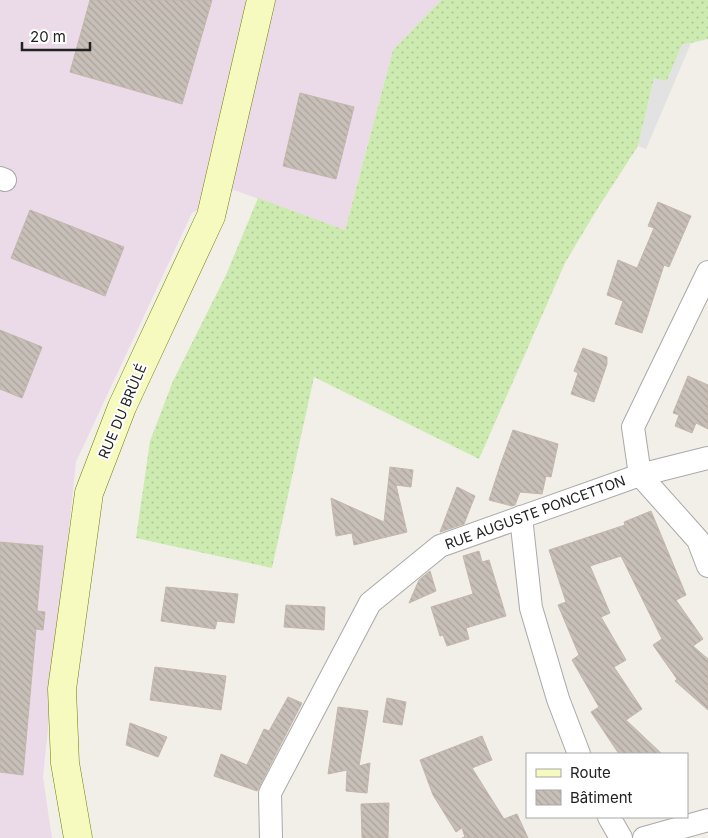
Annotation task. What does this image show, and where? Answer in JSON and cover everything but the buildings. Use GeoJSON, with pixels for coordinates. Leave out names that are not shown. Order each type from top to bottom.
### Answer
{"type":"FeatureCollection","features":[{"type":"Feature","properties":{"kind":"main road","name":"RUE DU BRÛLÉ"},"geometry":{"type":"LineString","coordinates":[[78,838],[65,763],[62,689],[89,493],[122,407],[210,216],[261,0]]}},
{"type":"Feature","properties":{"kind":"street"},"geometry":{"type":"LineString","coordinates":[[708,272],[633,427],[640,475],[698,540],[708,566]]}},
{"type":"Feature","properties":{"kind":"street","name":"RUE AUGUSTE PONCETTON"},"geometry":{"type":"LineString","coordinates":[[271,838],[270,793],[370,603],[440,546],[640,475],[708,458]]}},
{"type":"Feature","properties":{"kind":"street"},"geometry":{"type":"LineString","coordinates":[[521,517],[531,608],[558,699],[579,753]]}},
{"type":"Feature","properties":{"kind":"street"},"geometry":{"type":"LineString","coordinates":[[610,818],[621,838]]}},
{"type":"Feature","properties":{"kind":"street"},"geometry":{"type":"LineString","coordinates":[[644,838],[708,820]]}},
{"type":"Feature","properties":{"kind":"shaded area"},"geometry":{"type":"Polygon","coordinates":[[[0,0],[441,0],[393,50],[345,230],[234,190],[192,213],[76,462],[43,777],[52,838],[0,838],[0,0]]]}},
{"type":"Feature","properties":{"kind":"shaded area"},"geometry":{"type":"Polygon","coordinates":[[[691,43],[646,149],[638,146],[654,78],[667,81],[682,45],[691,43]]]}},
{"type":"Feature","properties":{"kind":"green space"},"geometry":{"type":"Polygon","coordinates":[[[441,0],[708,0],[708,39],[682,45],[667,81],[654,79],[638,146],[565,263],[479,459],[314,377],[272,568],[136,538],[150,441],[173,381],[226,275],[258,198],[345,230],[393,50],[441,0]]]}}]}
